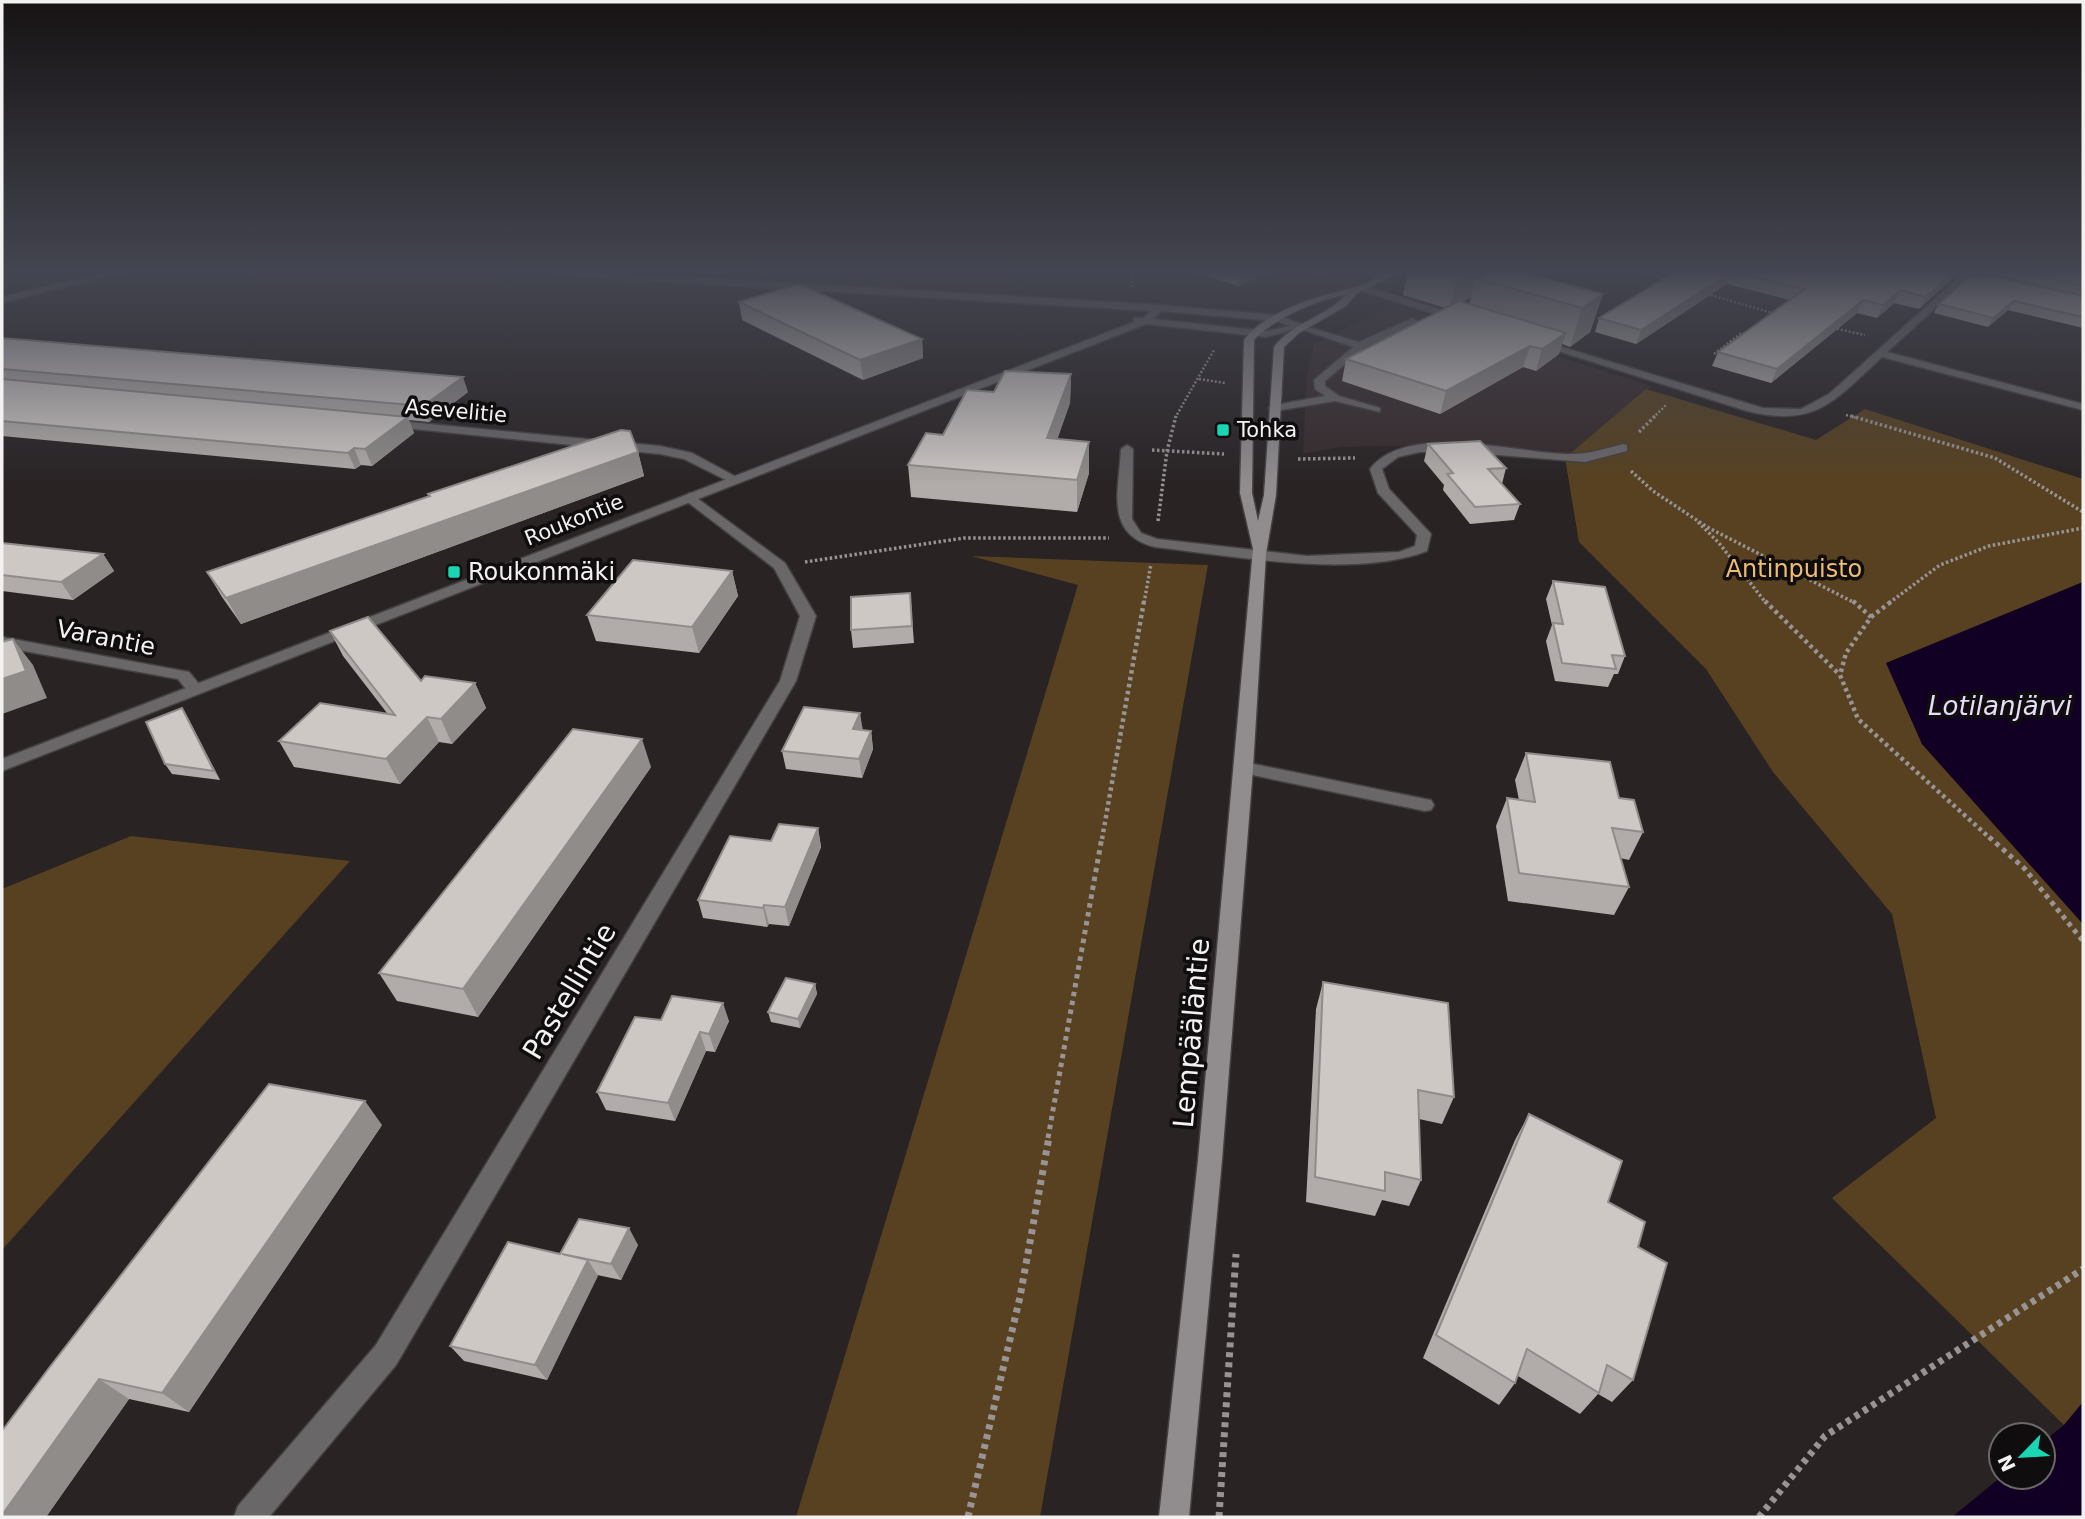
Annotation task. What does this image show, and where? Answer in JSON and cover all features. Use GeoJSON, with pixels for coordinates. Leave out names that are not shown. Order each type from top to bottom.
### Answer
{"type":"FeatureCollection","features":[{"type":"Feature","properties":{"kind":"main road","name":"Lempääläntie"},"geometry":{"type":"LineString","coordinates":[[1248,343],[1246,493],[1259,554]]}},
{"type":"Feature","properties":{"kind":"main road","name":"Lempääläntie"},"geometry":{"type":"LineString","coordinates":[[1174,1517],[1210,1160],[1244,768],[1259,554],[1270,495],[1279,347],[1282,343]]}},
{"type":"Feature","properties":{"kind":"street","name":"Roukontie"},"geometry":{"type":"LineString","coordinates":[[2,765],[1088,343]]}},
{"type":"Feature","properties":{"kind":"street"},"geometry":{"type":"LineString","coordinates":[[1351,343],[1360,346]]}},
{"type":"Feature","properties":{"kind":"street"},"geometry":{"type":"LineString","coordinates":[[1366,343],[1318,380],[1319,387],[1335,398],[1376,410]]}},
{"type":"Feature","properties":{"kind":"street"},"geometry":{"type":"LineString","coordinates":[[1538,343],[1773,413],[1806,412],[1818,408],[1893,343]]}},
{"type":"Feature","properties":{"kind":"street"},"geometry":{"type":"LineString","coordinates":[[1881,354],[2083,407]]}},
{"type":"Feature","properties":{"kind":"street"},"geometry":{"type":"LineString","coordinates":[[1275,408],[1335,398]]}},
{"type":"Feature","properties":{"kind":"street","name":"Asevelitie"},"geometry":{"type":"LineString","coordinates":[[373,422],[660,450],[688,456],[733,480]]}},
{"type":"Feature","properties":{"kind":"street"},"geometry":{"type":"LineString","coordinates":[[1127,449],[1125,519],[1136,536],[1155,543],[1307,560],[1401,556],[1422,548],[1424,534],[1383,490],[1376,470],[1386,458],[1400,452],[1438,449],[1585,458],[1623,448]]}},
{"type":"Feature","properties":{"kind":"street","name":"Pastellintie"},"geometry":{"type":"LineString","coordinates":[[249,1517],[386,1356],[789,681],[808,616],[780,566],[690,496]]}},
{"type":"Feature","properties":{"kind":"street","name":"Varantie"},"geometry":{"type":"LineString","coordinates":[[2,642],[183,675],[196,690]]}},
{"type":"Feature","properties":{"kind":"street"},"geometry":{"type":"LineString","coordinates":[[1244,768],[1425,805]]}},
{"type":"Feature","properties":{"kind":"path"},"geometry":{"type":"LineString","coordinates":[[968,1517],[1020,1297],[1155,543],[1167,451],[1177,411],[1220,343]]}},
{"type":"Feature","properties":{"kind":"path"},"geometry":{"type":"LineString","coordinates":[[1714,354],[1728,343]]}},
{"type":"Feature","properties":{"kind":"path"},"geometry":{"type":"LineString","coordinates":[[1199,379],[1233,384]]}},
{"type":"Feature","properties":{"kind":"path"},"geometry":{"type":"LineString","coordinates":[[1688,389],[1664,407],[1623,448],[1629,468],[1643,482],[1695,519],[1852,601],[1871,617]]}},
{"type":"Feature","properties":{"kind":"path"},"geometry":{"type":"LineString","coordinates":[[1818,408],[1995,458],[2083,512]]}},
{"type":"Feature","properties":{"kind":"path"},"geometry":{"type":"LineString","coordinates":[[1127,449],[1246,456]]}},
{"type":"Feature","properties":{"kind":"path"},"geometry":{"type":"LineString","coordinates":[[1272,457],[1386,458]]}},
{"type":"Feature","properties":{"kind":"path"},"geometry":{"type":"LineString","coordinates":[[1695,519],[1719,543],[1755,592],[1840,675],[1858,719],[2024,869],[2083,941]]}},
{"type":"Feature","properties":{"kind":"path"},"geometry":{"type":"LineString","coordinates":[[1840,675],[1846,653],[1871,617],[1940,565],[1989,547],[2083,528]]}},
{"type":"Feature","properties":{"kind":"path"},"geometry":{"type":"LineString","coordinates":[[780,566],[963,538],[1104,538],[1155,543]]}},
{"type":"Feature","properties":{"kind":"path"},"geometry":{"type":"LineString","coordinates":[[1219,1517],[1236,1253]]}},
{"type":"Feature","properties":{"kind":"path"},"geometry":{"type":"LineString","coordinates":[[1759,1517],[1825,1436],[2083,1269]]}},
{"type":"Feature","properties":{"kind":"shaded area"},"geometry":{"type":"Polygon","coordinates":[[[1515,343],[1651,386],[1571,453],[1479,444],[1341,447],[1303,454],[1307,375],[1314,344],[1515,343]]]}},
{"type":"Feature","properties":{"kind":"green space","name":"Antinpuisto"},"geometry":{"type":"Polygon","coordinates":[[[1646,389],[1816,440],[1865,409],[2083,479],[2083,582],[1887,663],[1922,744],[2083,924],[2083,1402],[2064,1425],[1832,1198],[1936,1118],[1892,914],[1773,772],[1706,669],[1579,542],[1565,458],[1646,389]]]}},
{"type":"Feature","properties":{"kind":"green space"},"geometry":{"type":"Polygon","coordinates":[[[971,556],[1208,565],[1040,1517],[796,1517],[1078,585],[971,556]]]}},
{"type":"Feature","properties":{"kind":"green space"},"geometry":{"type":"Polygon","coordinates":[[[131,836],[350,861],[2,1250],[2,889],[131,836]]]}},
{"type":"Feature","properties":{"kind":"water","name":"Lotilanjärvi"},"geometry":{"type":"Polygon","coordinates":[[[2083,582],[2083,924],[1922,744],[1886,663],[2083,582]]]}},
{"type":"Feature","properties":{"kind":"water"},"geometry":{"type":"Polygon","coordinates":[[[2083,1402],[2083,1517],[1952,1517],[1987,1488],[1987,1491],[2057,1491],[2057,1431],[2083,1402]]]}},
{"type":"Feature","properties":{"kind":"building"},"geometry":{"type":"Polygon","coordinates":[[[2,343],[60,343],[463,377],[423,406],[2,369],[2,343]]]}},
{"type":"Feature","properties":{"kind":"building"},"geometry":{"type":"Polygon","coordinates":[[[824,343],[911,343],[860,360],[824,343]]]}},
{"type":"Feature","properties":{"kind":"building"},"geometry":{"type":"Polygon","coordinates":[[[1377,343],[1551,343],[1542,349],[1530,346],[1446,391],[1346,359],[1377,343]]]}},
{"type":"Feature","properties":{"kind":"building"},"geometry":{"type":"Polygon","coordinates":[[[1731,343],[1810,343],[1777,369],[1718,352],[1731,343]]]}},
{"type":"Feature","properties":{"kind":"building"},"geometry":{"type":"Polygon","coordinates":[[[1005,371],[1071,374],[1047,438],[1089,442],[1077,480],[908,465],[926,433],[943,435],[967,390],[994,392],[1005,371]]]}},
{"type":"Feature","properties":{"kind":"building"},"geometry":{"type":"Polygon","coordinates":[[[2,379],[408,417],[365,449],[354,448],[348,453],[2,421],[2,379]]]}},
{"type":"Feature","properties":{"kind":"building"},"geometry":{"type":"Polygon","coordinates":[[[621,430],[630,431],[638,452],[226,598],[207,572],[430,496],[428,494],[621,430]]]}},
{"type":"Feature","properties":{"kind":"building"},"geometry":{"type":"Polygon","coordinates":[[[1480,441],[1506,468],[1488,469],[1520,504],[1475,507],[1447,474],[1453,473],[1428,444],[1480,441]]]}},
{"type":"Feature","properties":{"kind":"building"},"geometry":{"type":"Polygon","coordinates":[[[2,543],[103,554],[61,582],[2,575],[2,543]]]}},
{"type":"Feature","properties":{"kind":"building"},"geometry":{"type":"Polygon","coordinates":[[[633,560],[732,571],[692,627],[587,615],[633,560]]]}},
{"type":"Feature","properties":{"kind":"building"},"geometry":{"type":"Polygon","coordinates":[[[1553,581],[1605,587],[1625,656],[1612,655],[1616,669],[1562,663],[1553,623],[1563,624],[1553,581]]]}},
{"type":"Feature","properties":{"kind":"building"},"geometry":{"type":"Polygon","coordinates":[[[910,593],[912,626],[851,630],[851,597],[910,593]]]}},
{"type":"Feature","properties":{"kind":"building"},"geometry":{"type":"Polygon","coordinates":[[[368,617],[421,681],[425,676],[475,683],[441,719],[427,717],[386,759],[279,741],[320,703],[395,715],[330,631],[368,617]]]}},
{"type":"Feature","properties":{"kind":"building"},"geometry":{"type":"Polygon","coordinates":[[[13,639],[26,671],[2,679],[2,642],[13,639]]]}},
{"type":"Feature","properties":{"kind":"building"},"geometry":{"type":"Polygon","coordinates":[[[804,707],[860,713],[853,729],[871,731],[859,759],[782,751],[804,707]]]}},
{"type":"Feature","properties":{"kind":"building"},"geometry":{"type":"Polygon","coordinates":[[[182,708],[214,771],[165,764],[146,722],[182,708]]]}},
{"type":"Feature","properties":{"kind":"building"},"geometry":{"type":"Polygon","coordinates":[[[573,729],[642,739],[463,989],[379,973],[573,729]]]}},
{"type":"Feature","properties":{"kind":"building"},"geometry":{"type":"Polygon","coordinates":[[[1526,753],[1610,762],[1619,798],[1634,800],[1643,832],[1612,828],[1629,887],[1519,873],[1507,798],[1535,802],[1526,753]]]}},
{"type":"Feature","properties":{"kind":"building"},"geometry":{"type":"Polygon","coordinates":[[[779,824],[818,828],[785,907],[764,905],[763,908],[698,900],[730,836],[771,841],[779,824]]]}},
{"type":"Feature","properties":{"kind":"building"},"geometry":{"type":"Polygon","coordinates":[[[786,978],[815,984],[798,1019],[768,1012],[786,978]]]}},
{"type":"Feature","properties":{"kind":"building"},"geometry":{"type":"Polygon","coordinates":[[[1323,982],[1448,1003],[1454,1097],[1418,1090],[1421,1180],[1385,1172],[1385,1191],[1315,1177],[1323,982]]]}},
{"type":"Feature","properties":{"kind":"building"},"geometry":{"type":"Polygon","coordinates":[[[672,996],[723,1003],[709,1034],[700,1032],[668,1103],[597,1092],[635,1017],[661,1020],[672,996]]]}},
{"type":"Feature","properties":{"kind":"building"},"geometry":{"type":"Polygon","coordinates":[[[269,1084],[365,1101],[162,1393],[99,1379],[2,1515],[2,1431],[269,1084]]]}},
{"type":"Feature","properties":{"kind":"building"},"geometry":{"type":"Polygon","coordinates":[[[1529,1114],[1622,1161],[1608,1202],[1645,1222],[1638,1247],[1667,1263],[1633,1380],[1607,1365],[1599,1393],[1527,1349],[1515,1383],[1436,1335],[1529,1114]]]}},
{"type":"Feature","properties":{"kind":"building"},"geometry":{"type":"Polygon","coordinates":[[[579,1219],[629,1228],[611,1264],[562,1254],[588,1260],[535,1365],[450,1346],[508,1242],[560,1254],[579,1219]]]}},
{"type":"Feature","properties":{"kind":"place","name":"Tohka"},"geometry":{"type":"Point","coordinates":[1223,430]}},
{"type":"Feature","properties":{"kind":"place","name":"Roukonmäki"},"geometry":{"type":"Point","coordinates":[454,572]}}]}
